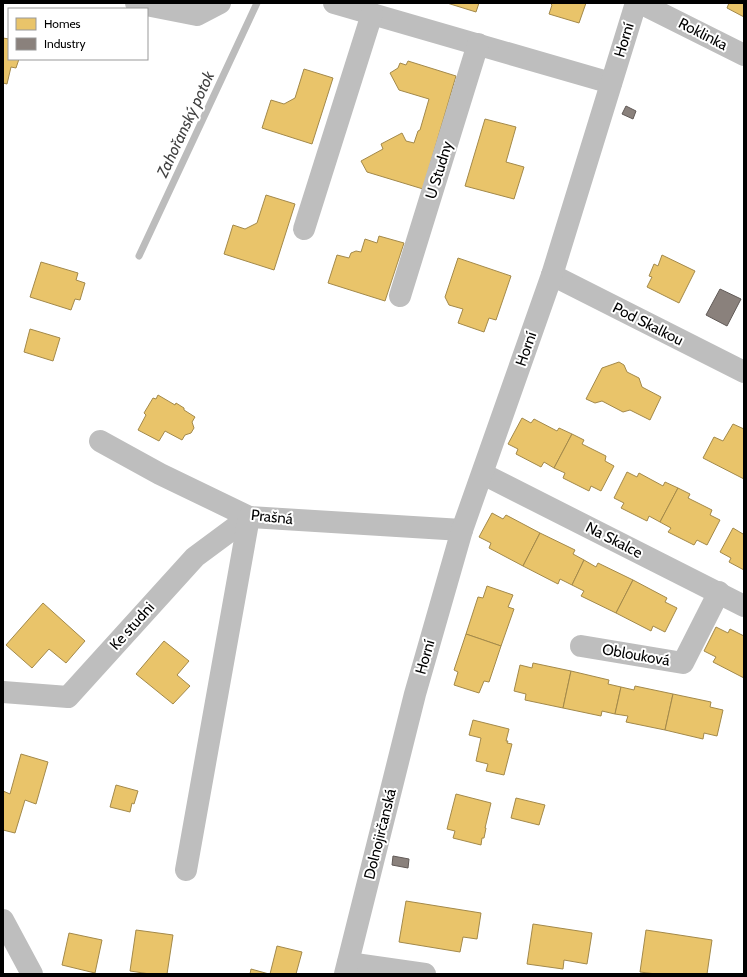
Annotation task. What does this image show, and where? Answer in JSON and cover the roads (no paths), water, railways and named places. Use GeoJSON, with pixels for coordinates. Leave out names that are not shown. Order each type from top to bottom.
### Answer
{"type":"FeatureCollection","features":[{"type":"Feature","properties":{"kind":"street"},"geometry":{"type":"LineString","coordinates":[[136,3],[196,15],[220,3]]}},
{"type":"Feature","properties":{"kind":"street"},"geometry":{"type":"LineString","coordinates":[[334,3],[611,82]]}},
{"type":"Feature","properties":{"kind":"street","name":"Horní"},"geometry":{"type":"LineString","coordinates":[[415,694],[462,530],[552,276],[636,3]]}},
{"type":"Feature","properties":{"kind":"street","name":"Roklinka"},"geometry":{"type":"LineString","coordinates":[[640,3],[744,55]]}},
{"type":"Feature","properties":{"kind":"street"},"geometry":{"type":"LineString","coordinates":[[304,230],[372,14]]}},
{"type":"Feature","properties":{"kind":"street","name":"U Studny"},"geometry":{"type":"LineString","coordinates":[[400,296],[478,44]]}},
{"type":"Feature","properties":{"kind":"street","name":"Pod Skalkou"},"geometry":{"type":"LineString","coordinates":[[552,276],[744,372]]}},
{"type":"Feature","properties":{"kind":"street","name":"Prašná"},"geometry":{"type":"LineString","coordinates":[[100,441],[160,474],[249,517],[462,530]]}},
{"type":"Feature","properties":{"kind":"street","name":"Na Skalce"},"geometry":{"type":"LineString","coordinates":[[483,474],[719,592],[744,606]]}},
{"type":"Feature","properties":{"kind":"street"},"geometry":{"type":"LineString","coordinates":[[186,870],[249,517]]}},
{"type":"Feature","properties":{"kind":"street","name":"Ke studni"},"geometry":{"type":"LineString","coordinates":[[3,692],[68,697],[195,557],[249,517]]}},
{"type":"Feature","properties":{"kind":"street","name":"Oblouková"},"geometry":{"type":"LineString","coordinates":[[581,646],[683,663],[719,592]]}},
{"type":"Feature","properties":{"kind":"street","name":"Dolnojirčanská"},"geometry":{"type":"LineString","coordinates":[[347,968],[415,694]]}},
{"type":"Feature","properties":{"kind":"street"},"geometry":{"type":"LineString","coordinates":[[3,920],[32,974]]}},
{"type":"Feature","properties":{"kind":"street"},"geometry":{"type":"LineString","coordinates":[[347,968],[425,974]]}},
{"type":"Feature","properties":{"kind":"waterway","name":"Zahořanský potok"},"geometry":{"type":"LineString","coordinates":[[139,256],[257,3]]}}]}
